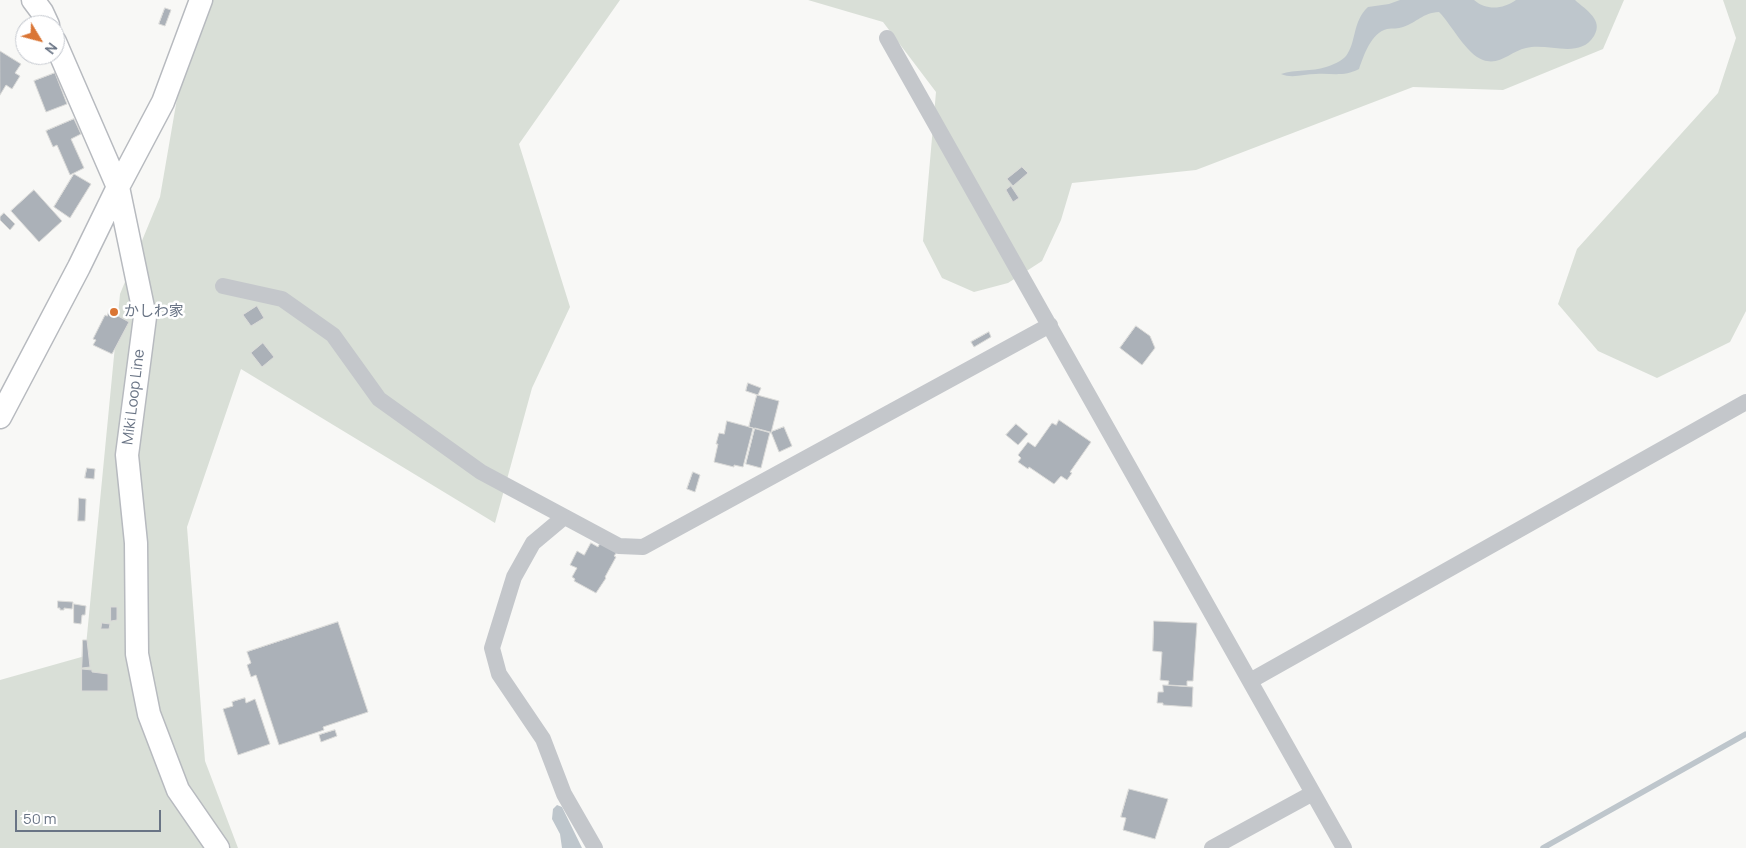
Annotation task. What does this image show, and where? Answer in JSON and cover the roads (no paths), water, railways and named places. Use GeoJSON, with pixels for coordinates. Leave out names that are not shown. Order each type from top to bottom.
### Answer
{"type":"FeatureCollection","features":[{"type":"Feature","properties":{"kind":"main road"},"geometry":{"type":"LineString","coordinates":[[33,0],[43,15]]}},
{"type":"Feature","properties":{"kind":"main road"},"geometry":{"type":"LineString","coordinates":[[0,417],[163,102],[201,0]]}},
{"type":"Feature","properties":{"kind":"main road","name":"Miki Loop Line"},"geometry":{"type":"LineString","coordinates":[[65,65],[118,187],[145,317],[127,455],[136,543],[137,654],[149,714],[178,790],[218,848]]}},
{"type":"Feature","properties":{"kind":"street"},"geometry":{"type":"LineString","coordinates":[[887,38],[1344,848]]}},
{"type":"Feature","properties":{"kind":"street"},"geometry":{"type":"LineString","coordinates":[[223,286],[282,299],[333,335],[379,399],[480,472],[619,546],[643,547],[1050,325]]}},
{"type":"Feature","properties":{"kind":"street"},"geometry":{"type":"LineString","coordinates":[[1250,681],[1746,402]]}},
{"type":"Feature","properties":{"kind":"street"},"geometry":{"type":"LineString","coordinates":[[564,517],[533,543],[514,576],[492,648],[499,674],[543,739],[564,794],[595,848]]}},
{"type":"Feature","properties":{"kind":"street"},"geometry":{"type":"LineString","coordinates":[[1212,848],[1313,793]]}},
{"type":"Feature","properties":{"kind":"waterway"},"geometry":{"type":"LineString","coordinates":[[1543,848],[1746,734]]}},
{"type":"Feature","properties":{"kind":"place","name":"かしわ家"},"geometry":{"type":"Point","coordinates":[114,312]}}]}
